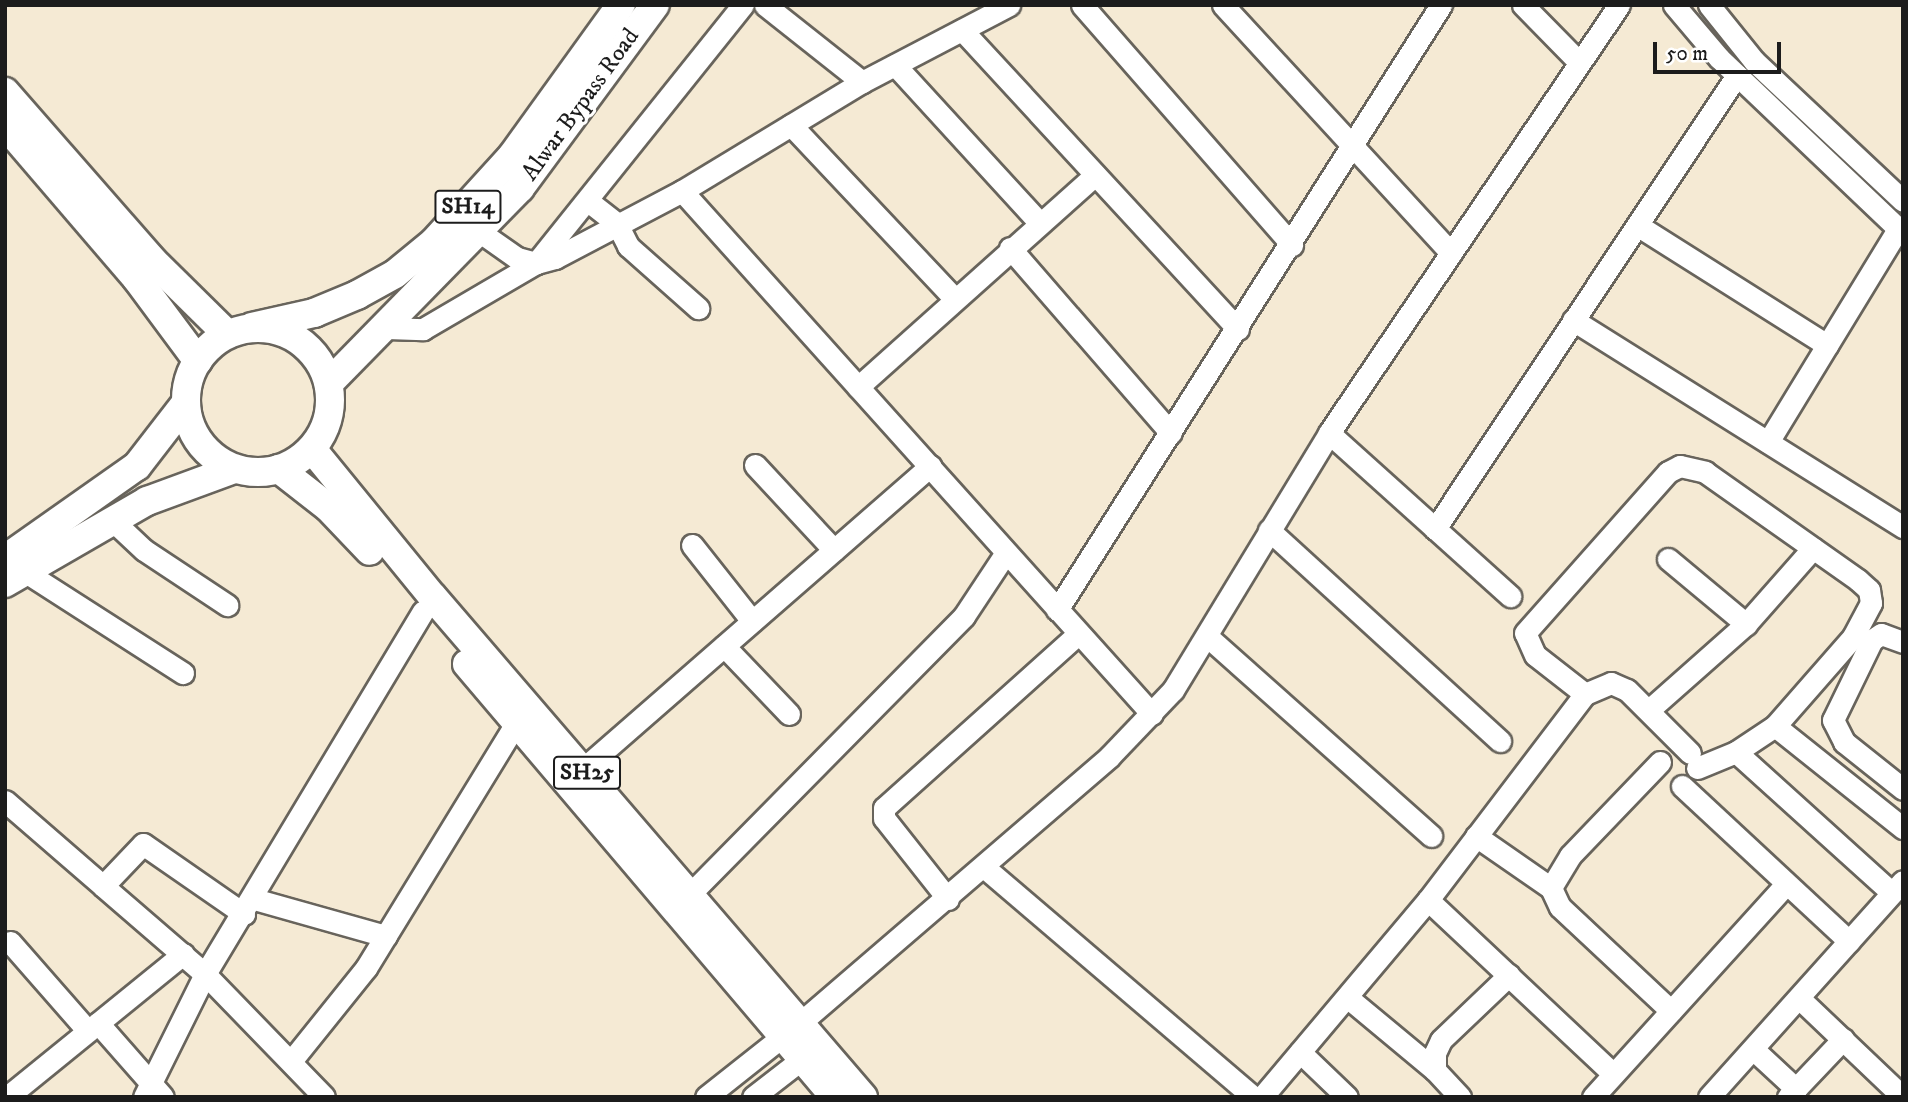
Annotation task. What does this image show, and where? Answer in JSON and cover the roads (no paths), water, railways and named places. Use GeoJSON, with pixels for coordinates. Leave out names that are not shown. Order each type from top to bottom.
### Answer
{"type":"FeatureCollection","features":[{"type":"Feature","properties":{"kind":"main road","name":"Alwar Bypass Road"},"geometry":{"type":"LineString","coordinates":[[239,331],[314,313],[357,295],[395,274],[434,242],[512,156],[621,5]]}},
{"type":"Feature","properties":{"kind":"main road","name":"Alwar Bypass Road"},"geometry":{"type":"LineString","coordinates":[[329,383],[387,328],[480,232],[536,167],[655,5]]}},
{"type":"Feature","properties":{"kind":"main road"},"geometry":{"type":"LineString","coordinates":[[5,92],[150,259],[239,331]]}},
{"type":"Feature","properties":{"kind":"main road"},"geometry":{"type":"LineString","coordinates":[[5,125],[137,279],[198,361]]}},
{"type":"Feature","properties":{"kind":"main road"},"geometry":{"type":"LineString","coordinates":[[12,571],[173,489],[234,470],[262,473],[279,469],[312,449],[325,429],[331,406],[329,383],[318,359],[300,341],[277,329],[239,331],[198,361],[189,376],[185,404],[198,440],[209,455],[234,470]]}},
{"type":"Feature","properties":{"kind":"main road"},"geometry":{"type":"LineString","coordinates":[[12,571],[137,466],[185,404]]}},
{"type":"Feature","properties":{"kind":"main road","name":"SH25"},"geometry":{"type":"LineString","coordinates":[[312,449],[424,587],[690,894],[792,1029],[802,1059],[835,1097]]}},
{"type":"Feature","properties":{"kind":"main road","name":"SH25"},"geometry":{"type":"LineString","coordinates":[[279,469],[353,531],[516,723],[792,1029],[863,1097]]}},
{"type":"Feature","properties":{"kind":"street"},"geometry":{"type":"LineString","coordinates":[[536,263],[743,5]]}},
{"type":"Feature","properties":{"kind":"street"},"geometry":{"type":"LineString","coordinates":[[765,5],[862,82]]}},
{"type":"Feature","properties":{"kind":"street"},"geometry":{"type":"LineString","coordinates":[[387,328],[423,329],[536,263],[555,258],[681,191],[862,82],[1009,5]]}},
{"type":"Feature","properties":{"kind":"street"},"geometry":{"type":"LineString","coordinates":[[1082,5],[1292,245]]}},
{"type":"Feature","properties":{"kind":"street"},"geometry":{"type":"LineString","coordinates":[[1223,5],[1451,253]]}},
{"type":"Feature","properties":{"kind":"street"},"geometry":{"type":"LineString","coordinates":[[1057,610],[1354,149],[1441,5]]}},
{"type":"Feature","properties":{"kind":"street"},"geometry":{"type":"LineString","coordinates":[[1523,5],[1580,63]]}},
{"type":"Feature","properties":{"kind":"street"},"geometry":{"type":"LineString","coordinates":[[706,1097],[948,900],[1152,714],[1208,637],[1269,530],[1329,433],[1619,5]]}},
{"type":"Feature","properties":{"kind":"street"},"geometry":{"type":"LineString","coordinates":[[1674,5],[1737,75],[1900,231],[1768,442]]}},
{"type":"Feature","properties":{"kind":"street"},"geometry":{"type":"LineString","coordinates":[[1709,5],[1754,61],[1900,191]]}},
{"type":"Feature","properties":{"kind":"street"},"geometry":{"type":"LineString","coordinates":[[962,30],[1238,329]]}},
{"type":"Feature","properties":{"kind":"street"},"geometry":{"type":"LineString","coordinates":[[895,65],[1039,222]]}},
{"type":"Feature","properties":{"kind":"street"},"geometry":{"type":"LineString","coordinates":[[1435,529],[1737,75]]}},
{"type":"Feature","properties":{"kind":"street"},"geometry":{"type":"LineString","coordinates":[[791,125],[955,299]]}},
{"type":"Feature","properties":{"kind":"street"},"geometry":{"type":"LineString","coordinates":[[858,387],[1039,222],[1096,175]]}},
{"type":"Feature","properties":{"kind":"street"},"geometry":{"type":"LineString","coordinates":[[681,191],[930,466],[1005,554],[1152,714]]}},
{"type":"Feature","properties":{"kind":"street"},"geometry":{"type":"LineString","coordinates":[[588,201],[617,224],[628,246],[698,308]]}},
{"type":"Feature","properties":{"kind":"street"},"geometry":{"type":"LineString","coordinates":[[1637,225],[1827,345]]}},
{"type":"Feature","properties":{"kind":"street"},"geometry":{"type":"LineString","coordinates":[[480,232],[517,258],[536,263]]}},
{"type":"Feature","properties":{"kind":"street"},"geometry":{"type":"LineString","coordinates":[[1010,248],[1171,433]]}},
{"type":"Feature","properties":{"kind":"street"},"geometry":{"type":"LineString","coordinates":[[1573,320],[1903,527]]}},
{"type":"Feature","properties":{"kind":"street"},"geometry":{"type":"LineString","coordinates":[[1329,433],[1510,596]]}},
{"type":"Feature","properties":{"kind":"street"},"geometry":{"type":"LineString","coordinates":[[755,465],[834,550]]}},
{"type":"Feature","properties":{"kind":"street"},"geometry":{"type":"LineString","coordinates":[[583,769],[930,466]]}},
{"type":"Feature","properties":{"kind":"street"},"geometry":{"type":"LineString","coordinates":[[1551,888],[1570,856],[1672,749],[1693,760],[1736,752],[1775,726],[1853,637],[1871,603],[1869,590],[1705,472],[1680,466],[1668,472],[1525,633],[1535,655],[1584,694]]}},
{"type":"Feature","properties":{"kind":"street"},"geometry":{"type":"LineString","coordinates":[[111,519],[144,550],[227,605]]}},
{"type":"Feature","properties":{"kind":"street"},"geometry":{"type":"LineString","coordinates":[[1269,530],[1500,741]]}},
{"type":"Feature","properties":{"kind":"street"},"geometry":{"type":"LineString","coordinates":[[692,545],[752,621]]}},
{"type":"Feature","properties":{"kind":"street"},"geometry":{"type":"LineString","coordinates":[[1650,709],[1746,624],[1813,548]]}},
{"type":"Feature","properties":{"kind":"street"},"geometry":{"type":"LineString","coordinates":[[690,894],[964,616],[1005,554]]}},
{"type":"Feature","properties":{"kind":"street"},"geometry":{"type":"LineString","coordinates":[[1668,559],[1746,624]]}},
{"type":"Feature","properties":{"kind":"street"},"geometry":{"type":"LineString","coordinates":[[12,571],[183,673]]}},
{"type":"Feature","properties":{"kind":"street"},"geometry":{"type":"LineString","coordinates":[[10,942],[153,1092],[205,974],[249,906],[423,611]]}},
{"type":"Feature","properties":{"kind":"street"},"geometry":{"type":"LineString","coordinates":[[948,900],[884,818],[884,807],[1078,634]]}},
{"type":"Feature","properties":{"kind":"street"},"geometry":{"type":"LineString","coordinates":[[1903,642],[1881,634],[1872,640],[1833,720],[1844,742],[1903,789]]}},
{"type":"Feature","properties":{"kind":"street"},"geometry":{"type":"LineString","coordinates":[[1208,637],[1431,836]]}},
{"type":"Feature","properties":{"kind":"street"},"geometry":{"type":"LineString","coordinates":[[723,646],[789,714]]}},
{"type":"Feature","properties":{"kind":"street"},"geometry":{"type":"LineString","coordinates":[[1262,1097],[1428,900],[1584,694],[1611,683],[1650,709],[1693,760],[1693,779],[1682,786]]}},
{"type":"Feature","properties":{"kind":"street"},"geometry":{"type":"LineString","coordinates":[[292,1060],[386,936],[516,723]]}},
{"type":"Feature","properties":{"kind":"street"},"geometry":{"type":"LineString","coordinates":[[1775,726],[1903,828]]}},
{"type":"Feature","properties":{"kind":"street"},"geometry":{"type":"LineString","coordinates":[[1709,1097],[1898,887],[1736,752]]}},
{"type":"Feature","properties":{"kind":"street"},"geometry":{"type":"LineString","coordinates":[[1660,762],[1664,781],[1682,786],[1786,885],[1849,940]]}},
{"type":"Feature","properties":{"kind":"street"},"geometry":{"type":"LineString","coordinates":[[5,801],[205,974],[292,1060],[324,1097]]}},
{"type":"Feature","properties":{"kind":"street"},"geometry":{"type":"LineString","coordinates":[[1476,836],[1551,888],[1560,907],[1671,1010]]}},
{"type":"Feature","properties":{"kind":"street"},"geometry":{"type":"LineString","coordinates":[[103,886],[143,844],[249,906],[386,936]]}},
{"type":"Feature","properties":{"kind":"street"},"geometry":{"type":"LineString","coordinates":[[984,867],[1253,1097]]}},
{"type":"Feature","properties":{"kind":"street"},"geometry":{"type":"LineString","coordinates":[[1593,1097],[1786,885]]}},
{"type":"Feature","properties":{"kind":"street"},"geometry":{"type":"LineString","coordinates":[[1428,900],[1614,1074]]}},
{"type":"Feature","properties":{"kind":"street"},"geometry":{"type":"LineString","coordinates":[[7,1097],[183,954]]}},
{"type":"Feature","properties":{"kind":"street"},"geometry":{"type":"LineString","coordinates":[[1435,1070],[1441,1040],[1509,975]]}},
{"type":"Feature","properties":{"kind":"street"},"geometry":{"type":"LineString","coordinates":[[1347,997],[1435,1070],[1460,1097]]}},
{"type":"Feature","properties":{"kind":"street"},"geometry":{"type":"LineString","coordinates":[[1799,998],[1903,1097]]}},
{"type":"Feature","properties":{"kind":"street"},"geometry":{"type":"LineString","coordinates":[[1753,1049],[1792,1093],[1843,1039]]}},
{"type":"Feature","properties":{"kind":"street"},"geometry":{"type":"LineString","coordinates":[[1300,1052],[1347,1097]]}},
{"type":"Feature","properties":{"kind":"street"},"geometry":{"type":"LineString","coordinates":[[753,1097],[802,1059]]}}]}
